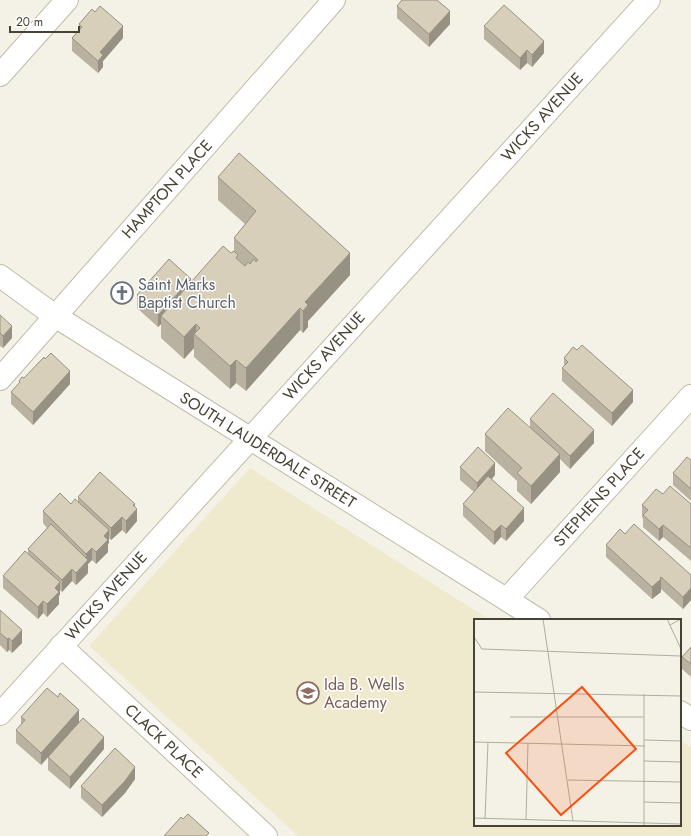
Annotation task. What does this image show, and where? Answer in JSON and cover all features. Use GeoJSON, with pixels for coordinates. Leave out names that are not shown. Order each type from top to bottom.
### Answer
{"type":"FeatureCollection","features":[{"type":"Feature","properties":{"kind":"street"},"geometry":{"type":"LineString","coordinates":[[0,75],[67,0]]}},
{"type":"Feature","properties":{"kind":"street","name":"HAMPTON PLACE"},"geometry":{"type":"LineString","coordinates":[[0,379],[334,0]]}},
{"type":"Feature","properties":{"kind":"street","name":"WICKS AVENUE"},"geometry":{"type":"LineString","coordinates":[[0,714],[248,439],[649,0]]}},
{"type":"Feature","properties":{"kind":"street","name":"SOUTH LAUDERDALE STREET"},"geometry":{"type":"LineString","coordinates":[[0,276],[55,316],[248,439],[537,619]]}},
{"type":"Feature","properties":{"kind":"street","name":"STEPHENS PLACE"},"geometry":{"type":"LineString","coordinates":[[507,599],[691,396]]}},
{"type":"Feature","properties":{"kind":"street","name":"CLACK PLACE"},"geometry":{"type":"LineString","coordinates":[[61,646],[266,836]]}},
{"type":"Feature","properties":{"kind":"street"},"geometry":{"type":"LineString","coordinates":[[681,713],[691,719]]}},
{"type":"Feature","properties":{"kind":"shaded area","name":"Ida B. Wells Academy"},"geometry":{"type":"Polygon","coordinates":[[[250,468],[488,619],[474,619],[474,826],[681,826],[681,741],[691,747],[691,836],[298,836],[89,646],[250,468]]]}},
{"type":"Feature","properties":{"kind":"building"},"geometry":{"type":"Polygon","coordinates":[[[402,0],[437,0],[450,11],[429,34],[397,6],[402,0]]]}},
{"type":"Feature","properties":{"kind":"building"},"geometry":{"type":"Polygon","coordinates":[[[504,5],[544,41],[532,55],[527,50],[520,58],[484,26],[504,5]]]}},
{"type":"Feature","properties":{"kind":"building"},"geometry":{"type":"Polygon","coordinates":[[[100,6],[123,26],[100,52],[103,55],[98,61],[72,38],[82,27],[79,24],[92,9],[95,12],[100,6]]]}},
{"type":"Feature","properties":{"kind":"building"},"geometry":{"type":"Polygon","coordinates":[[[239,153],[350,253],[305,302],[308,305],[303,311],[300,308],[246,368],[236,360],[230,366],[194,334],[200,328],[196,324],[184,337],[161,316],[223,246],[231,253],[234,251],[238,255],[236,258],[245,266],[248,262],[250,264],[254,259],[256,262],[258,260],[234,238],[256,211],[218,177],[239,153]]]}},
{"type":"Feature","properties":{"kind":"building"},"geometry":{"type":"Polygon","coordinates":[[[169,259],[191,279],[158,315],[137,295],[169,259]]]}},
{"type":"Feature","properties":{"kind":"building"},"geometry":{"type":"Polygon","coordinates":[[[0,315],[12,326],[3,336],[0,333],[0,315]]]}},
{"type":"Feature","properties":{"kind":"building"},"geometry":{"type":"Polygon","coordinates":[[[582,345],[633,390],[612,413],[562,368],[568,362],[564,358],[573,347],[577,350],[582,345]]]}},
{"type":"Feature","properties":{"kind":"building"},"geometry":{"type":"Polygon","coordinates":[[[51,353],[70,371],[33,412],[11,392],[20,382],[19,381],[22,377],[24,378],[44,357],[45,359],[51,353]]]}},
{"type":"Feature","properties":{"kind":"building"},"geometry":{"type":"Polygon","coordinates":[[[553,393],[594,430],[570,456],[530,419],[553,393]]]}},
{"type":"Feature","properties":{"kind":"building"},"geometry":{"type":"Polygon","coordinates":[[[508,408],[560,454],[531,486],[517,473],[522,468],[485,434],[508,408]]]}},
{"type":"Feature","properties":{"kind":"building"},"geometry":{"type":"Polygon","coordinates":[[[478,447],[495,463],[477,483],[460,467],[478,447]]]}},
{"type":"Feature","properties":{"kind":"building"},"geometry":{"type":"Polygon","coordinates":[[[687,457],[691,460],[691,489],[673,473],[687,457]]]}},
{"type":"Feature","properties":{"kind":"building"},"geometry":{"type":"Polygon","coordinates":[[[100,472],[135,504],[133,505],[137,509],[126,521],[122,517],[111,528],[78,497],[100,472]]]}},
{"type":"Feature","properties":{"kind":"building"},"geometry":{"type":"Polygon","coordinates":[[[488,476],[524,508],[506,529],[501,525],[494,532],[463,504],[488,476]]]}},
{"type":"Feature","properties":{"kind":"building"},"geometry":{"type":"Polygon","coordinates":[[[670,486],[691,504],[691,548],[663,525],[659,529],[643,515],[648,510],[642,505],[656,489],[663,494],[670,486]]]}},
{"type":"Feature","properties":{"kind":"building"},"geometry":{"type":"Polygon","coordinates":[[[60,493],[71,504],[75,499],[109,530],[104,536],[108,540],[96,552],[92,548],[86,554],[43,511],[60,493]]]}},
{"type":"Feature","properties":{"kind":"building"},"geometry":{"type":"Polygon","coordinates":[[[51,524],[88,560],[76,573],[72,569],[62,580],[28,549],[51,524]]]}},
{"type":"Feature","properties":{"kind":"building"},"geometry":{"type":"Polygon","coordinates":[[[634,524],[691,575],[691,588],[683,597],[661,577],[661,579],[652,587],[606,545],[620,529],[625,534],[634,524]]]}},
{"type":"Feature","properties":{"kind":"building"},"geometry":{"type":"Polygon","coordinates":[[[25,551],[60,582],[55,588],[59,592],[47,604],[43,601],[38,607],[3,576],[25,551]]]}},
{"type":"Feature","properties":{"kind":"building"},"geometry":{"type":"Polygon","coordinates":[[[0,610],[22,630],[12,641],[0,633],[0,610]]]}},
{"type":"Feature","properties":{"kind":"building"},"geometry":{"type":"Polygon","coordinates":[[[691,647],[691,664],[682,657],[691,647]]]}},
{"type":"Feature","properties":{"kind":"building"},"geometry":{"type":"Polygon","coordinates":[[[47,688],[58,697],[60,693],[79,710],[41,753],[16,730],[25,720],[21,717],[47,688]]]}},
{"type":"Feature","properties":{"kind":"building"},"geometry":{"type":"Polygon","coordinates":[[[83,718],[104,737],[70,777],[48,757],[83,718]]]}},
{"type":"Feature","properties":{"kind":"building"},"geometry":{"type":"Polygon","coordinates":[[[115,748],[135,767],[125,781],[102,805],[81,786],[115,748]]]}},
{"type":"Feature","properties":{"kind":"building"},"geometry":{"type":"Polygon","coordinates":[[[188,814],[209,833],[206,836],[164,836],[181,817],[183,819],[188,814]]]}},
{"type":"Feature","properties":{"kind":"place","name":"Saint Marks Baptist Church"},"geometry":{"type":"Point","coordinates":[122,293]}},
{"type":"Feature","properties":{"kind":"place","name":"Ida B. Wells Academy"},"geometry":{"type":"Point","coordinates":[308,693]}}]}
